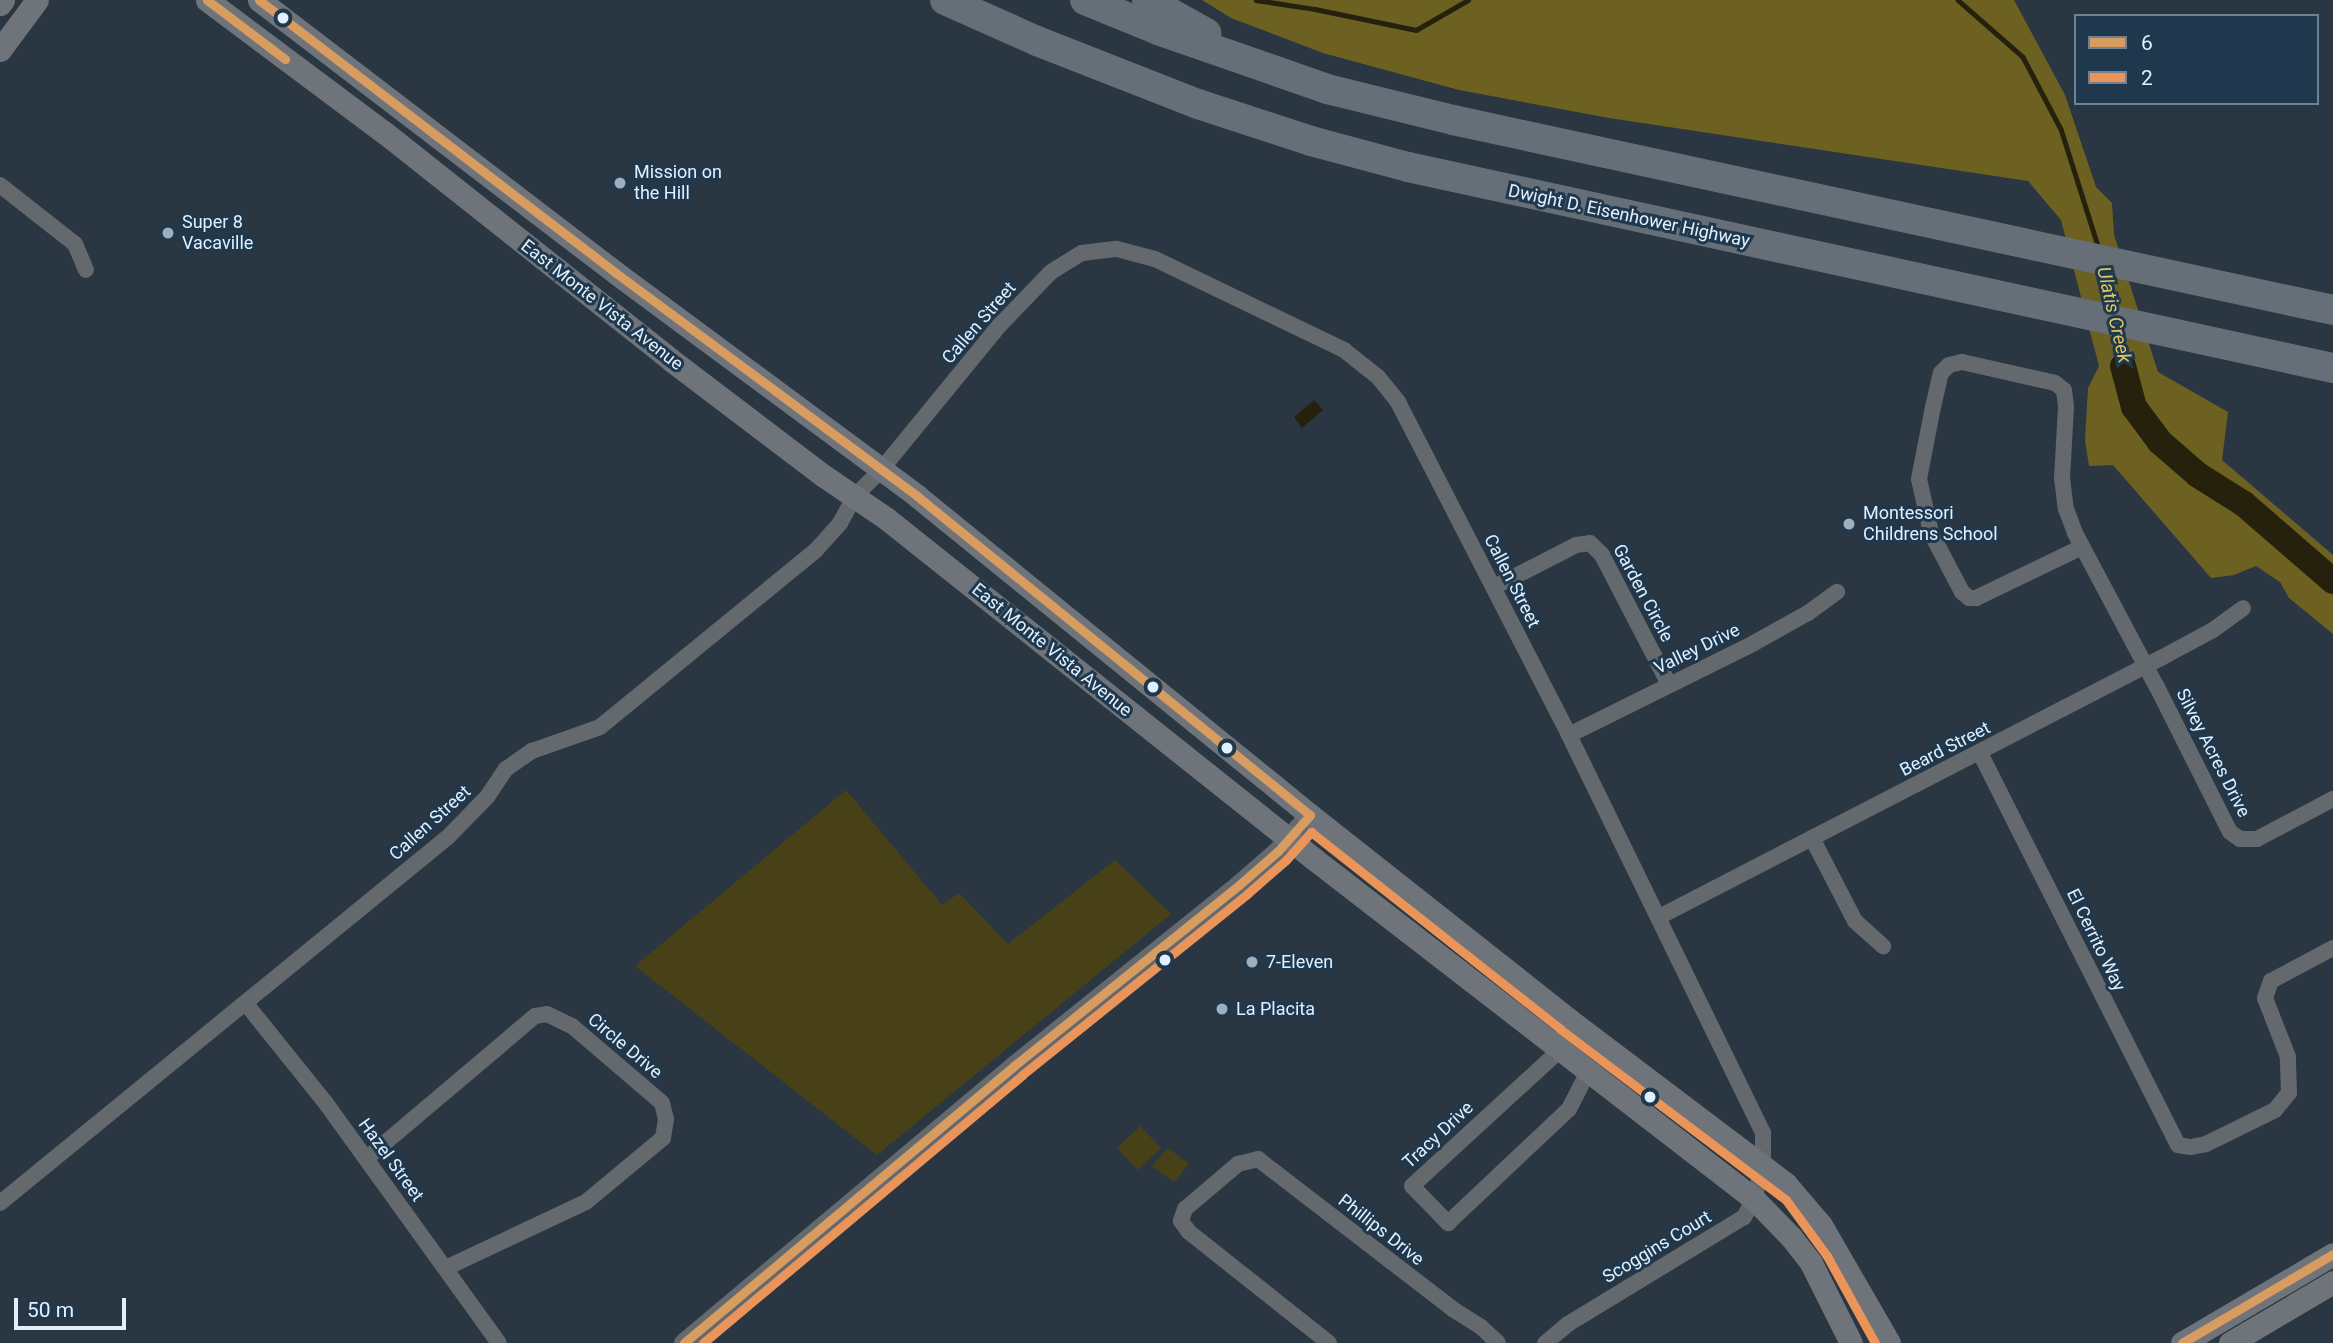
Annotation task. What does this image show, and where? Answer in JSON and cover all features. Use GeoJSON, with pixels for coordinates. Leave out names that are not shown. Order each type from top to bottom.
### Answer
{"type":"FeatureCollection","features":[{"type":"Feature","properties":{"kind":"highway","name":"Dwight D. Eisenhower Highway"},"geometry":{"type":"LineString","coordinates":[[945,0],[1113,72],[1198,104],[1311,141],[1524,194],[2333,368]]}},
{"type":"Feature","properties":{"kind":"highway"},"geometry":{"type":"LineString","coordinates":[[1085,0],[1158,30],[1327,89],[1454,121],[2333,310]]}},
{"type":"Feature","properties":{"kind":"highway"},"geometry":{"type":"LineString","coordinates":[[1147,0],[1267,68]]}},
{"type":"Feature","properties":{"kind":"main road"},"geometry":{"type":"LineString","coordinates":[[0,50],[37,0]]}},
{"type":"Feature","properties":{"kind":"main road","name":"East Monte Vista Avenue"},"geometry":{"type":"LineString","coordinates":[[207,0],[386,133],[681,368],[824,476],[855,496],[1754,1199],[1791,1237],[1811,1264],[1851,1343]]}},
{"type":"Feature","properties":{"kind":"main road","name":"East Monte Vista Avenue"},"geometry":{"type":"LineString","coordinates":[[259,0],[927,504],[1310,815],[1567,1019],[1763,1164],[1795,1191],[1821,1225],[1889,1343]]}},
{"type":"Feature","properties":{"kind":"main road"},"geometry":{"type":"LineString","coordinates":[[2188,1342],[2333,1254]]}},
{"type":"Feature","properties":{"kind":"main road"},"geometry":{"type":"LineString","coordinates":[[2230,1343],[2333,1282]]}},
{"type":"Feature","properties":{"kind":"street"},"geometry":{"type":"LineString","coordinates":[[0,185],[75,244],[86,270]]}},
{"type":"Feature","properties":{"kind":"street","name":"Callen Street"},"geometry":{"type":"LineString","coordinates":[[0,1203],[247,1005],[448,837],[487,797],[506,769],[532,751],[600,727],[792,570],[840,523],[855,496],[881,470],[998,327],[1051,272],[1082,253],[1117,249],[1155,259],[1344,350],[1378,377],[1407,417],[1569,735],[1763,1133],[1763,1164]]}},
{"type":"Feature","properties":{"kind":"street"},"geometry":{"type":"LineString","coordinates":[[2082,547],[1976,598],[1969,598],[1962,592],[1931,533],[1919,479],[1941,373],[1949,365],[1962,362],[2055,383],[2064,390],[2066,407],[2062,478],[2066,509],[2082,547],[2146,665]]}},
{"type":"Feature","properties":{"kind":"street","name":"Garden Circle"},"geometry":{"type":"LineString","coordinates":[[1494,587],[1576,545],[1590,543],[1602,555],[1669,684]]}},
{"type":"Feature","properties":{"kind":"street","name":"Valley Drive"},"geometry":{"type":"LineString","coordinates":[[1569,735],[1786,625],[1838,592]]}},
{"type":"Feature","properties":{"kind":"street","name":"Beard Street"},"geometry":{"type":"LineString","coordinates":[[1659,917],[2213,630],[2243,608]]}},
{"type":"Feature","properties":{"kind":"street","name":"Silvey Acres Drive"},"geometry":{"type":"LineString","coordinates":[[2146,665],[2231,832],[2240,839],[2257,839],[2333,799]]}},
{"type":"Feature","properties":{"kind":"street","name":"El Cerrito Way"},"geometry":{"type":"LineString","coordinates":[[1980,753],[2178,1144],[2191,1147],[2206,1144],[2274,1110],[2289,1093],[2288,1056],[2265,998],[2271,981],[2333,948]]}},
{"type":"Feature","properties":{"kind":"street"},"geometry":{"type":"LineString","coordinates":[[684,1343],[1014,1066],[1239,885],[1310,815]]}},
{"type":"Feature","properties":{"kind":"street"},"geometry":{"type":"LineString","coordinates":[[1812,838],[1855,921],[1883,946]]}},
{"type":"Feature","properties":{"kind":"street","name":"Hazel Street"},"geometry":{"type":"LineString","coordinates":[[247,1005],[367,1158],[499,1343]]}},
{"type":"Feature","properties":{"kind":"street","name":"Circle Drive"},"geometry":{"type":"LineString","coordinates":[[367,1158],[535,1016],[547,1014],[572,1026],[662,1103],[666,1119],[663,1138],[586,1202],[446,1268]]}},
{"type":"Feature","properties":{"kind":"street","name":"Tracy Drive"},"geometry":{"type":"LineString","coordinates":[[1561,1049],[1412,1186],[1448,1223],[1569,1110],[1588,1070]]}},
{"type":"Feature","properties":{"kind":"street","name":"Phillips Drive"},"geometry":{"type":"LineString","coordinates":[[1329,1343],[1189,1232],[1181,1221],[1185,1209],[1238,1164],[1258,1159],[1454,1310],[1481,1326],[1498,1343]]}},
{"type":"Feature","properties":{"kind":"street","name":"Scoggins Court"},"geometry":{"type":"LineString","coordinates":[[1545,1343],[1568,1324],[1744,1217],[1754,1199],[1763,1164]]}},
{"type":"Feature","properties":{"kind":"shaded area"},"geometry":{"type":"Polygon","coordinates":[[[1202,0],[2014,0],[2065,95],[2096,187],[2112,203],[2114,235],[2158,372],[2228,412],[2222,460],[2333,555],[2333,634],[2289,598],[2280,582],[2256,566],[2234,575],[2211,578],[2113,465],[2089,466],[2085,440],[2088,388],[2099,366],[2061,220],[2028,181],[1609,118],[1459,90],[1323,53],[1231,18],[1202,0]]]}},
{"type":"Feature","properties":{"kind":"shaded area"},"geometry":{"type":"Polygon","coordinates":[[[1314,400],[1323,410],[1302,428],[1294,417],[1314,400]]]}},
{"type":"Feature","properties":{"kind":"shaded area"},"geometry":{"type":"Polygon","coordinates":[[[846,790],[942,905],[959,893],[1008,944],[1115,860],[1171,914],[877,1155],[635,966],[846,790]]]}},
{"type":"Feature","properties":{"kind":"shaded area"},"geometry":{"type":"Polygon","coordinates":[[[1140,1126],[1161,1148],[1138,1170],[1117,1148],[1140,1126]]]}},
{"type":"Feature","properties":{"kind":"shaded area"},"geometry":{"type":"Polygon","coordinates":[[[1168,1148],[1189,1164],[1174,1182],[1152,1166],[1168,1148]]]}},
{"type":"Feature","properties":{"kind":"waterway","name":"Ulatis Creek"},"geometry":{"type":"LineString","coordinates":[[1256,0],[1416,30],[1468,0]]}},
{"type":"Feature","properties":{"kind":"waterway","name":"Ulatis Creek"},"geometry":{"type":"LineString","coordinates":[[1958,0],[2023,57],[2061,129],[2099,249]]}},
{"type":"Feature","properties":{"kind":"waterway","name":"Ulatis Creek"},"geometry":{"type":"LineString","coordinates":[[2105,271],[2114,310]]}},
{"type":"Feature","properties":{"kind":"waterway","name":"Ulatis Creek"},"geometry":{"type":"LineString","coordinates":[[2117,333],[2123,366]]}},
{"type":"Feature","properties":{"kind":"waterway","name":"Ulatis Creek"},"geometry":{"type":"LineString","coordinates":[[2123,366],[2134,407],[2160,442],[2198,475],[2244,504],[2333,581]]}},
{"type":"Feature","properties":{"kind":"transit line","name":"6"},"geometry":{"type":"LineString","coordinates":[[207,0],[285,59]]}},
{"type":"Feature","properties":{"kind":"transit line","name":"6"},"geometry":{"type":"LineString","coordinates":[[259,0],[616,273],[917,496],[1310,815],[1278,851],[1239,885],[1014,1066],[684,1343]]}},
{"type":"Feature","properties":{"kind":"transit line","name":"2"},"geometry":{"type":"LineString","coordinates":[[703,1343],[1022,1075],[1247,894],[1286,860],[1311,832],[1560,1029],[1786,1200],[1827,1256],[1875,1343]]}},
{"type":"Feature","properties":{"kind":"transit line","name":"6"},"geometry":{"type":"LineString","coordinates":[[2182,1343],[2333,1254]]}},
{"type":"Feature","properties":{"kind":"place","name":"Mission on the Hill"},"geometry":{"type":"Point","coordinates":[620,183]}},
{"type":"Feature","properties":{"kind":"place","name":"Super 8 Vacaville"},"geometry":{"type":"Point","coordinates":[168,233]}},
{"type":"Feature","properties":{"kind":"place","name":"Montessori Childrens School"},"geometry":{"type":"Point","coordinates":[1849,524]}},
{"type":"Feature","properties":{"kind":"place","name":"7-Eleven"},"geometry":{"type":"Point","coordinates":[1252,962]}},
{"type":"Feature","properties":{"kind":"place","name":"La Placita"},"geometry":{"type":"Point","coordinates":[1222,1009]}}]}
